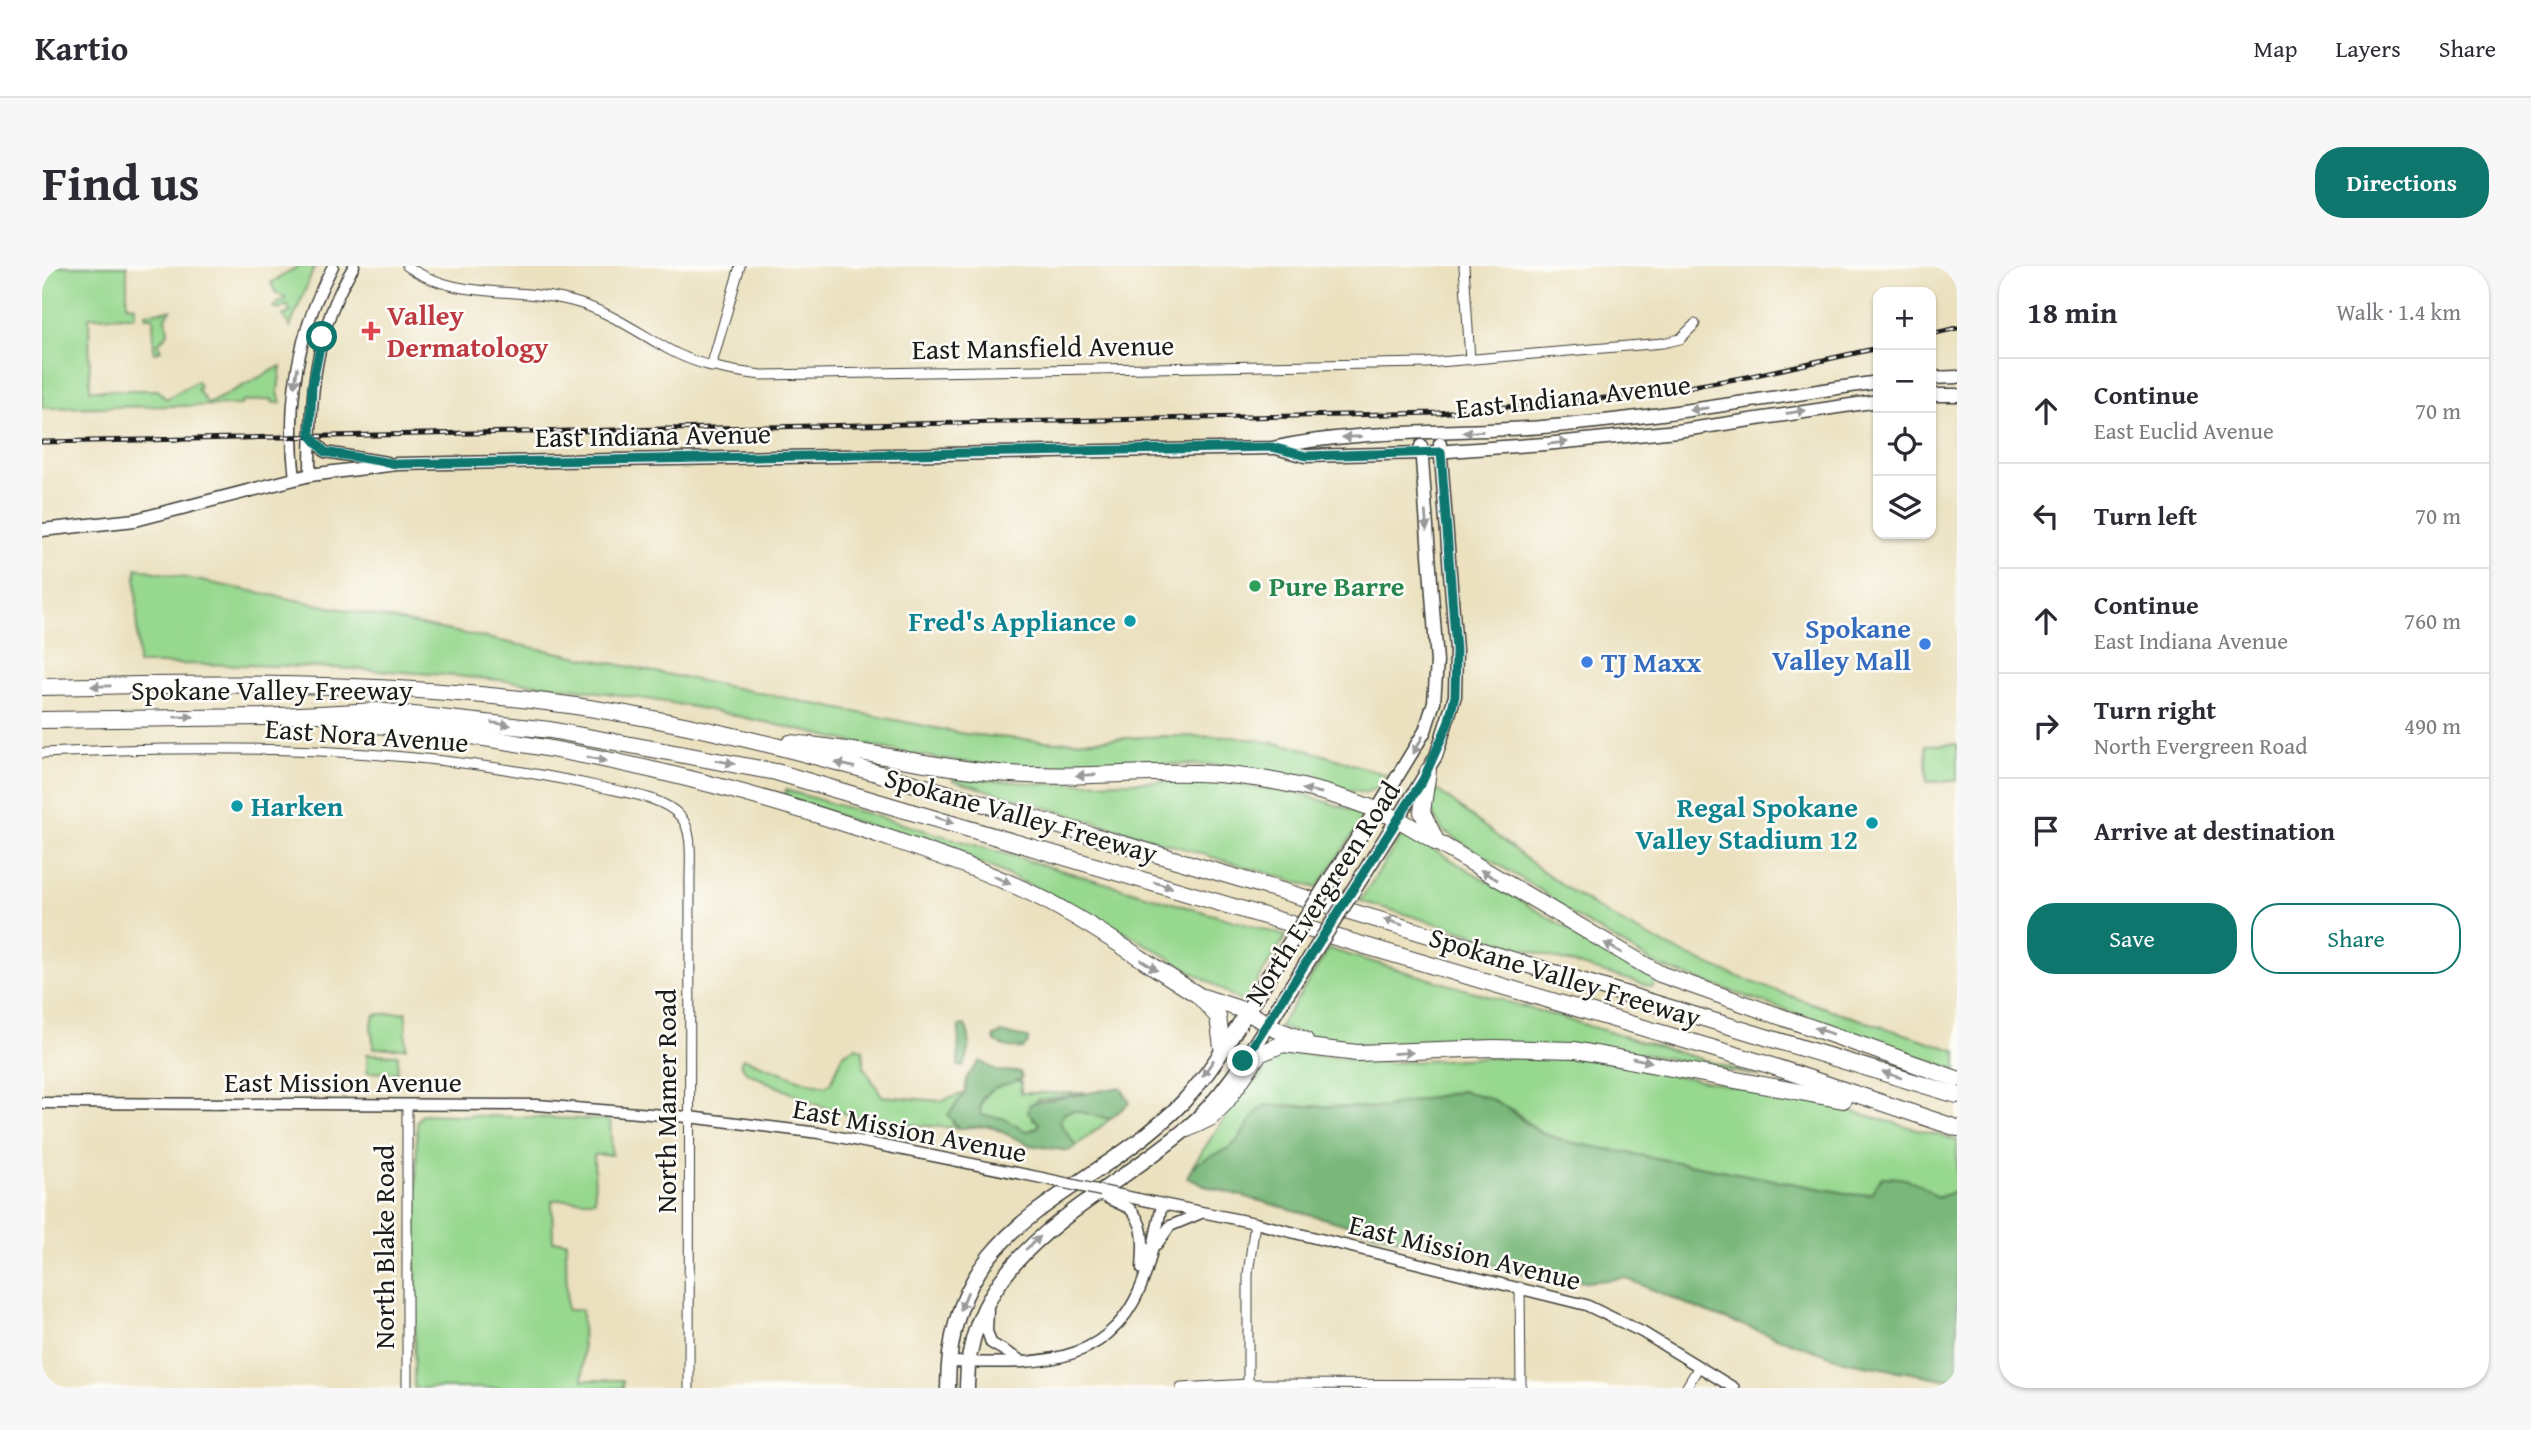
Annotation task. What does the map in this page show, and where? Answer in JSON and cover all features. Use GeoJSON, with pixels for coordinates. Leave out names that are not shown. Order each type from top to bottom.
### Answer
{"type":"FeatureCollection","features":[{"type":"Feature","properties":{"kind":"highway","name":"Spokane Valley Freeway"},"geometry":{"type":"LineString","coordinates":[[42,687],[264,683],[437,690],[614,712],[748,739],[1374,917],[1957,1095]]}},
{"type":"Feature","properties":{"kind":"highway","name":"Spokane Valley Freeway"},"geometry":{"type":"LineString","coordinates":[[42,720],[262,717],[377,711],[610,740],[776,772],[1766,1064],[1957,1129]]}},
{"type":"Feature","properties":{"kind":"highway"},"geometry":{"type":"LineString","coordinates":[[262,717],[358,723],[520,745],[646,770],[794,808],[990,874],[1034,895],[1198,995],[1246,1011],[1267,1024],[1335,1050]]}},
{"type":"Feature","properties":{"kind":"highway"},"geometry":{"type":"LineString","coordinates":[[748,739],[821,746],[970,772],[1038,776],[1217,774],[1326,794],[1398,819],[1668,978],[1957,1079]]}},
{"type":"Feature","properties":{"kind":"highway"},"geometry":{"type":"LineString","coordinates":[[1428,771],[1422,812],[1439,845]]}},
{"type":"Feature","properties":{"kind":"highway"},"geometry":{"type":"LineString","coordinates":[[1198,995],[1218,1017],[1222,1046]]}},
{"type":"Feature","properties":{"kind":"highway"},"geometry":{"type":"LineString","coordinates":[[1186,1129],[1210,1118],[1226,1102],[1259,1054],[1273,1046],[1293,1044],[1387,1054],[1517,1048],[1611,1054],[1833,1097],[1957,1129]]}},
{"type":"Feature","properties":{"kind":"main road"},"geometry":{"type":"LineString","coordinates":[[1936,378],[1957,377]]}},
{"type":"Feature","properties":{"kind":"main road","name":"East Indiana Avenue"},"geometry":{"type":"LineString","coordinates":[[42,530],[135,520],[310,475],[397,464],[1272,447],[1311,439],[1440,434],[1639,417],[1873,383]]}},
{"type":"Feature","properties":{"kind":"main road"},"geometry":{"type":"LineString","coordinates":[[1936,396],[1957,395]]}},
{"type":"Feature","properties":{"kind":"main road","name":"East Indiana Avenue"},"geometry":{"type":"LineString","coordinates":[[1272,447],[1306,456],[1441,452],[1677,431],[1873,402]]}},
{"type":"Feature","properties":{"kind":"main road","name":"North Evergreen Road"},"geometry":{"type":"LineString","coordinates":[[967,1388],[967,1362],[990,1296],[1012,1264],[1041,1236],[1186,1129],[1243,1061],[1428,771],[1448,724],[1456,680],[1440,434]]}},
{"type":"Feature","properties":{"kind":"main road","name":"North Evergreen Road"},"geometry":{"type":"LineString","coordinates":[[948,1388],[949,1362],[959,1313],[968,1292],[999,1245],[1025,1219],[1088,1176],[1173,1110],[1197,1084],[1377,810],[1425,731],[1434,702],[1437,662],[1420,435]]}},
{"type":"Feature","properties":{"kind":"street"},"geometry":{"type":"LineString","coordinates":[[295,479],[292,435],[294,384],[309,322],[333,266]]}},
{"type":"Feature","properties":{"kind":"street"},"geometry":{"type":"LineString","coordinates":[[310,475],[313,379],[322,337],[334,303],[354,266]]}},
{"type":"Feature","properties":{"kind":"street","name":"East Mansfield Avenue"},"geometry":{"type":"LineString","coordinates":[[407,266],[428,279],[454,288],[548,296],[593,308],[616,317],[667,349],[711,366],[753,374],[1470,360],[1663,343],[1679,339],[1695,324]]}},
{"type":"Feature","properties":{"kind":"street"},"geometry":{"type":"LineString","coordinates":[[711,366],[740,266]]}},
{"type":"Feature","properties":{"kind":"street"},"geometry":{"type":"LineString","coordinates":[[1464,266],[1470,360]]}},
{"type":"Feature","properties":{"kind":"street"},"geometry":{"type":"LineString","coordinates":[[310,435],[325,452],[397,464]]}},
{"type":"Feature","properties":{"kind":"street","name":"East Nora Avenue"},"geometry":{"type":"LineString","coordinates":[[42,753],[276,749],[386,755],[467,764],[587,784],[660,804],[681,816]]}},
{"type":"Feature","properties":{"kind":"street","name":"North Mamer Road"},"geometry":{"type":"LineString","coordinates":[[681,816],[687,829],[690,886],[688,1388]]}},
{"type":"Feature","properties":{"kind":"street","name":"East Mission Avenue"},"geometry":{"type":"LineString","coordinates":[[42,1103],[537,1105],[689,1117],[900,1147],[1087,1188],[1134,1204],[1162,1205],[1255,1223],[1586,1305],[1642,1332],[1734,1388]]}},
{"type":"Feature","properties":{"kind":"street","name":"North Blake Road"},"geometry":{"type":"LineString","coordinates":[[407,1105],[407,1388]]}},
{"type":"Feature","properties":{"kind":"street"},"geometry":{"type":"LineString","coordinates":[[1134,1204],[1142,1231],[1141,1286]]}},
{"type":"Feature","properties":{"kind":"street"},"geometry":{"type":"LineString","coordinates":[[949,1362],[1059,1359],[1097,1342],[1126,1313],[1141,1286],[1162,1205]]}},
{"type":"Feature","properties":{"kind":"street"},"geometry":{"type":"LineString","coordinates":[[1151,1253],[1170,1226],[1201,1213]]}},
{"type":"Feature","properties":{"kind":"street"},"geometry":{"type":"LineString","coordinates":[[1248,1384],[1248,1274],[1255,1223]]}},
{"type":"Feature","properties":{"kind":"street"},"geometry":{"type":"LineString","coordinates":[[1181,1388],[1248,1384],[1521,1387],[1520,1287]]}},
{"type":"Feature","properties":{"kind":"street"},"geometry":{"type":"LineString","coordinates":[[990,1296],[987,1331],[991,1343],[1005,1354],[1026,1362]]}},
{"type":"Feature","properties":{"kind":"street"},"geometry":{"type":"LineString","coordinates":[[1685,1388],[1698,1368]]}},
{"type":"Feature","properties":{"kind":"green space"},"geometry":{"type":"Polygon","coordinates":[[[42,266],[127,266],[127,305],[135,306],[135,316],[89,317],[90,390],[158,390],[166,399],[197,381],[200,387],[197,389],[208,404],[281,366],[278,392],[281,403],[273,403],[272,399],[242,402],[241,405],[42,408],[42,266]]]}},
{"type":"Feature","properties":{"kind":"green space"},"geometry":{"type":"Polygon","coordinates":[[[299,266],[315,266],[290,327],[283,316],[291,312],[287,305],[278,310],[273,307],[286,298],[276,293],[271,283],[299,266]]]}},
{"type":"Feature","properties":{"kind":"green space"},"geometry":{"type":"Polygon","coordinates":[[[171,310],[166,317],[168,333],[158,344],[161,350],[154,353],[153,317],[146,317],[145,313],[171,310]]]}},
{"type":"Feature","properties":{"kind":"green space"},"geometry":{"type":"Polygon","coordinates":[[[136,568],[965,734],[1055,742],[1164,736],[1237,737],[1298,747],[1387,775],[1377,787],[1366,793],[1233,766],[995,765],[928,757],[677,704],[476,677],[273,665],[138,664],[136,568]]]}},
{"type":"Feature","properties":{"kind":"green space"},"geometry":{"type":"Polygon","coordinates":[[[1957,744],[1957,781],[1927,782],[1926,745],[1957,744]]]}},
{"type":"Feature","properties":{"kind":"green space"},"geometry":{"type":"Polygon","coordinates":[[[955,777],[1045,784],[1209,780],[1299,793],[1366,815],[1317,888],[953,780],[955,777]]]}},
{"type":"Feature","properties":{"kind":"green space"},"geometry":{"type":"Polygon","coordinates":[[[1436,789],[1544,872],[1612,917],[1695,959],[1781,993],[1957,1051],[1957,1070],[1659,966],[1568,912],[1543,892],[1442,830],[1431,809],[1436,789]]]}},
{"type":"Feature","properties":{"kind":"green space"},"geometry":{"type":"Polygon","coordinates":[[[786,790],[1286,936],[1244,1003],[1124,931],[1104,925],[1067,903],[991,867],[784,798],[786,790]]]}},
{"type":"Feature","properties":{"kind":"green space"},"geometry":{"type":"Polygon","coordinates":[[[1404,832],[1655,980],[1653,987],[1360,901],[1404,832]]]}},
{"type":"Feature","properties":{"kind":"green space"},"geometry":{"type":"Polygon","coordinates":[[[1329,949],[1761,1077],[1666,1058],[1608,1050],[1400,1049],[1319,1038],[1279,1027],[1329,949]]]}},
{"type":"Feature","properties":{"kind":"green space"},"geometry":{"type":"Polygon","coordinates":[[[406,1012],[406,1048],[374,1048],[371,1027],[374,1015],[406,1012]]]}},
{"type":"Feature","properties":{"kind":"green space"},"geometry":{"type":"Polygon","coordinates":[[[965,1025],[969,1046],[963,1067],[958,1066],[959,1026],[965,1025]]]}},
{"type":"Feature","properties":{"kind":"green space"},"geometry":{"type":"Polygon","coordinates":[[[1001,1033],[1028,1038],[1028,1043],[1023,1048],[1002,1045],[995,1042],[994,1036],[1001,1033]]]}},
{"type":"Feature","properties":{"kind":"green space"},"geometry":{"type":"Polygon","coordinates":[[[856,1047],[863,1050],[864,1067],[882,1096],[941,1101],[965,1093],[955,1105],[952,1123],[959,1128],[873,1122],[817,1105],[746,1072],[740,1064],[743,1058],[825,1086],[831,1082],[844,1053],[856,1047]]]}},
{"type":"Feature","properties":{"kind":"green space"},"geometry":{"type":"Polygon","coordinates":[[[1278,1051],[1388,1063],[1519,1056],[1577,1057],[1818,1102],[1957,1140],[1957,1191],[1937,1198],[1882,1177],[1871,1193],[1856,1195],[1568,1142],[1538,1131],[1513,1110],[1462,1091],[1380,1108],[1266,1105],[1258,1111],[1234,1145],[1192,1167],[1262,1061],[1278,1051]]]}},
{"type":"Feature","properties":{"kind":"green space"},"geometry":{"type":"Polygon","coordinates":[[[367,1054],[398,1055],[397,1073],[367,1072],[367,1054]]]}},
{"type":"Feature","properties":{"kind":"green space"},"geometry":{"type":"Polygon","coordinates":[[[980,1061],[996,1071],[1020,1072],[1022,1078],[988,1092],[980,1105],[981,1115],[1003,1118],[1026,1132],[1038,1127],[1039,1123],[1028,1112],[1030,1104],[1120,1087],[1130,1102],[1110,1119],[1073,1110],[1063,1114],[1060,1123],[1076,1146],[1069,1151],[1029,1145],[990,1126],[959,1128],[948,1115],[965,1093],[967,1077],[980,1061]]]}},
{"type":"Feature","properties":{"kind":"green space"},"geometry":{"type":"Polygon","coordinates":[[[1009,1081],[1021,1081],[1021,1093],[1087,1093],[1037,1100],[1033,1119],[1040,1123],[1038,1127],[1026,1132],[1017,1125],[981,1116],[982,1104],[988,1093],[1009,1081]]]}},
{"type":"Feature","properties":{"kind":"green space"},"geometry":{"type":"Polygon","coordinates":[[[1462,1091],[1495,1101],[1540,1132],[1568,1142],[1856,1195],[1871,1193],[1882,1177],[1912,1181],[1937,1198],[1957,1191],[1957,1381],[1847,1362],[1708,1313],[1625,1278],[1587,1282],[1522,1273],[1209,1187],[1187,1178],[1195,1165],[1235,1143],[1257,1112],[1266,1105],[1380,1108],[1462,1091]]]}},
{"type":"Feature","properties":{"kind":"green space"},"geometry":{"type":"Polygon","coordinates":[[[1073,1110],[1110,1119],[1076,1146],[1060,1123],[1063,1114],[1073,1110]]]}},
{"type":"Feature","properties":{"kind":"green space"},"geometry":{"type":"Polygon","coordinates":[[[423,1114],[610,1120],[612,1155],[594,1155],[595,1200],[552,1200],[553,1241],[566,1241],[567,1310],[582,1310],[583,1380],[623,1380],[623,1388],[414,1388],[417,1121],[423,1114]]]}},
{"type":"Feature","properties":{"kind":"railway"},"geometry":{"type":"LineString","coordinates":[[1936,333],[1957,328]]}},
{"type":"Feature","properties":{"kind":"railway"},"geometry":{"type":"LineString","coordinates":[[42,442],[1438,413],[1640,395],[1747,377],[1873,349]]}},
{"type":"Feature","properties":{"kind":"place","name":"Valley Dermatology"},"geometry":{"type":"Point","coordinates":[371,331]}},
{"type":"Feature","properties":{"kind":"place","name":"Pure Barre"},"geometry":{"type":"Point","coordinates":[1255,586]}},
{"type":"Feature","properties":{"kind":"place","name":"Fred's Appliance"},"geometry":{"type":"Point","coordinates":[1130,621]}},
{"type":"Feature","properties":{"kind":"place","name":"Spokane Valley Mall"},"geometry":{"type":"Point","coordinates":[1925,644]}},
{"type":"Feature","properties":{"kind":"place","name":"TJ Maxx"},"geometry":{"type":"Point","coordinates":[1587,662]}},
{"type":"Feature","properties":{"kind":"place","name":"Harken"},"geometry":{"type":"Point","coordinates":[237,806]}},
{"type":"Feature","properties":{"kind":"place","name":"Regal Spokane Valley Stadium 12"},"geometry":{"type":"Point","coordinates":[1872,823]}},
{"type":"Feature","properties":{"kind":"route"},"geometry":{"type":"LineString","coordinates":[[322,337],[312,386],[310,435],[325,452],[397,464],[1272,447],[1306,456],[1441,452],[1456,650],[1455,696],[1448,724],[1423,780],[1243,1061]]}}]}
